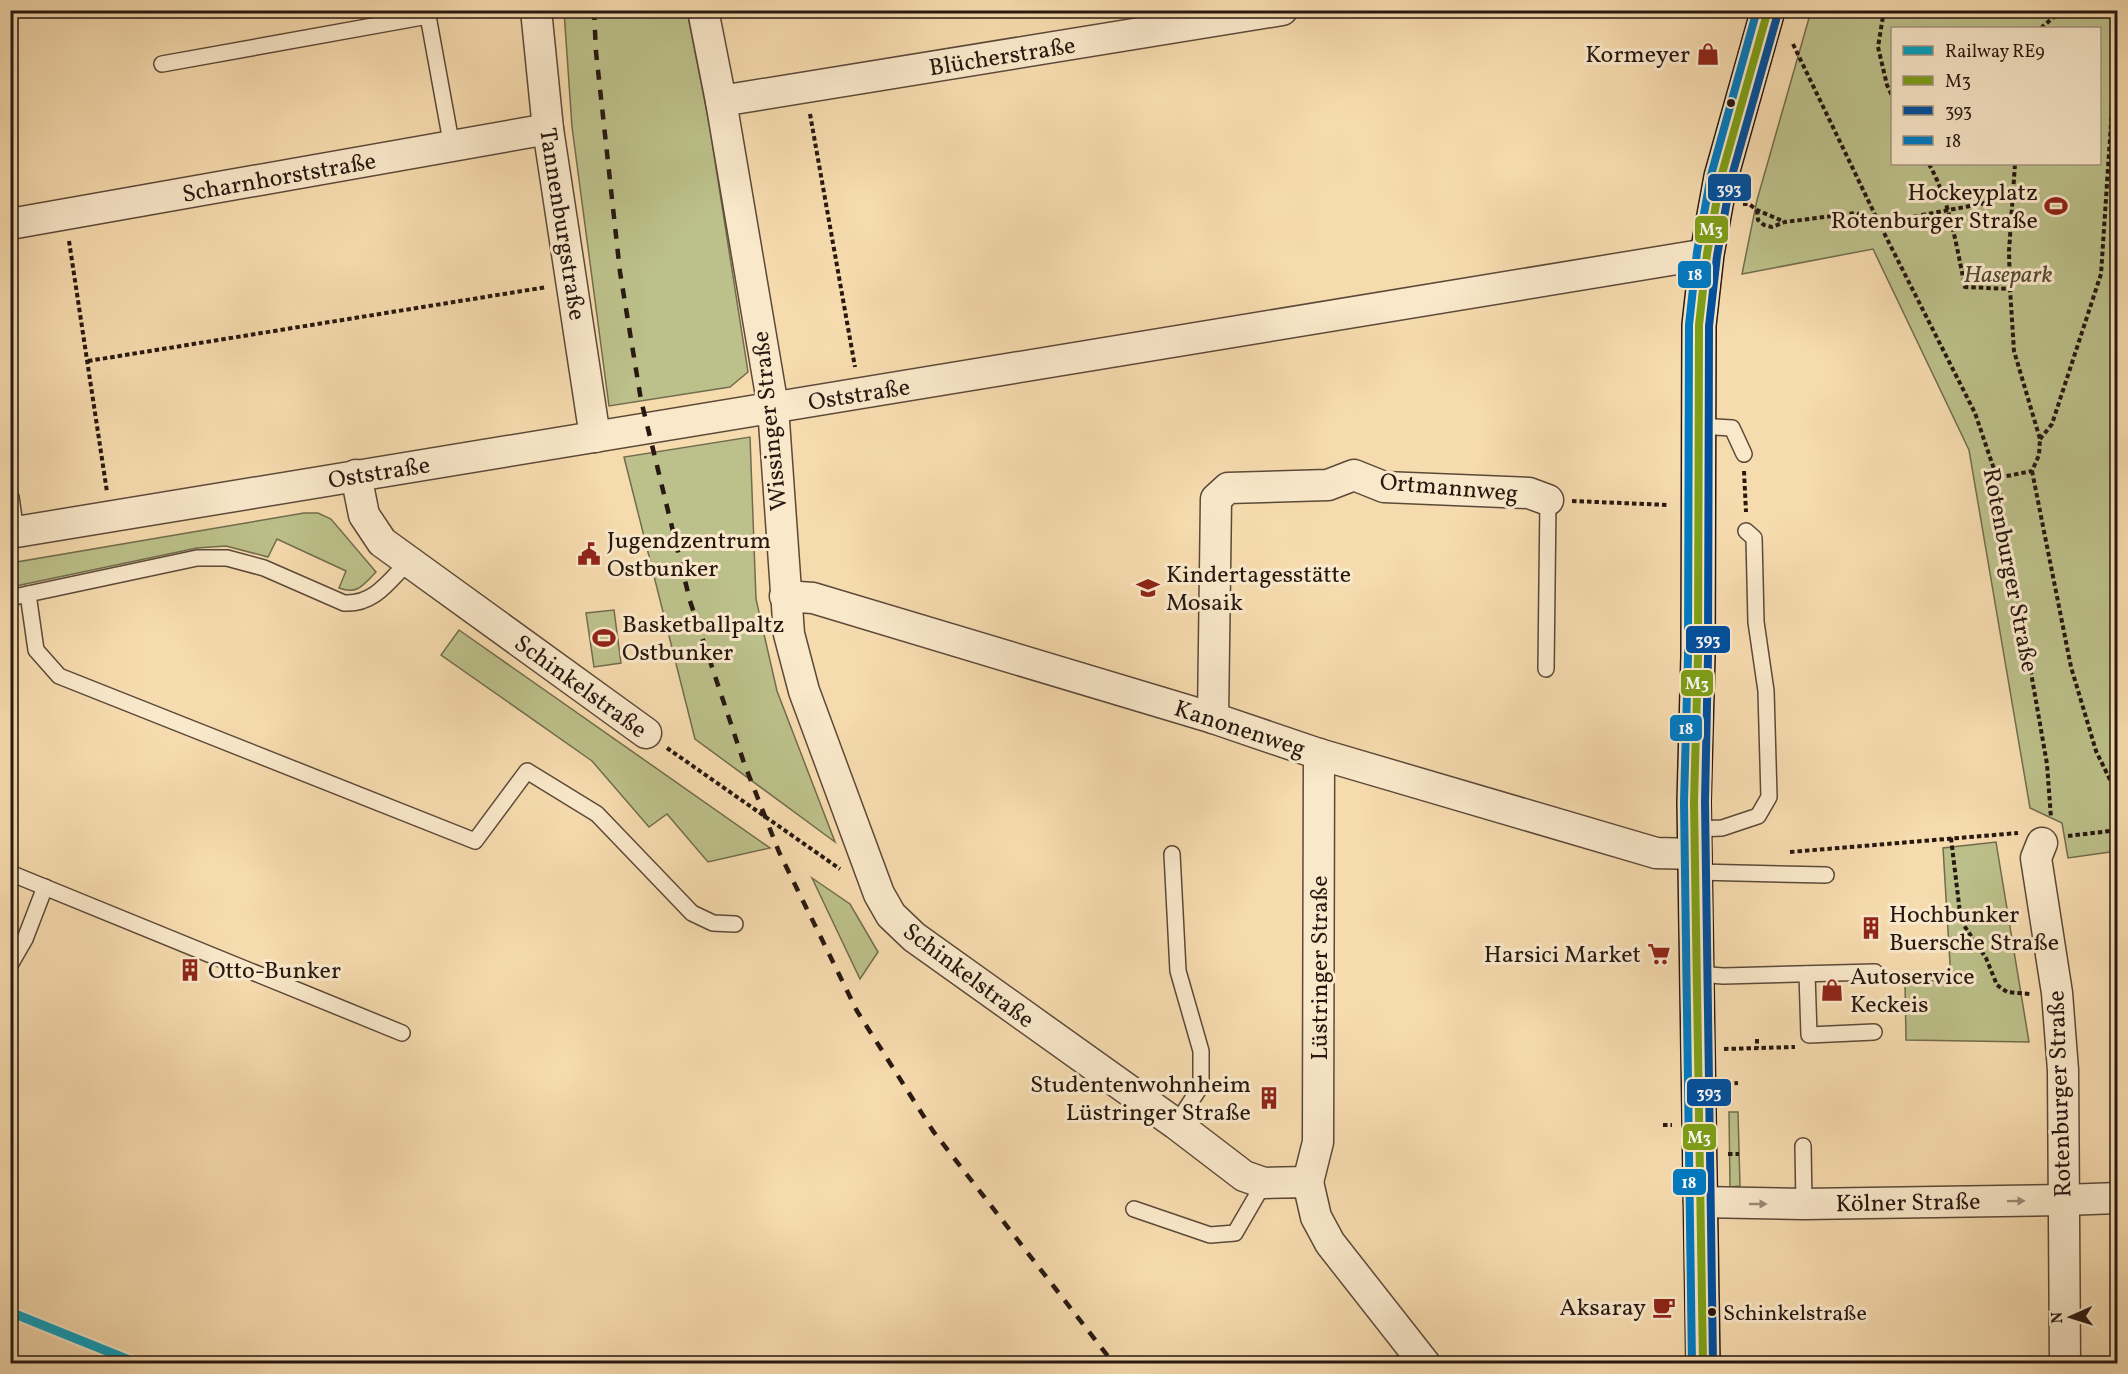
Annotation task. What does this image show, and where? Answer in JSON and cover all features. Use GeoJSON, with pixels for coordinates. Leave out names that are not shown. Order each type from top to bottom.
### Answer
{"type":"FeatureCollection","features":[{"type":"Feature","properties":{"kind":"main road"},"geometry":{"type":"LineString","coordinates":[[1703,1364],[1696,852],[1699,325],[1707,254],[1721,177],[1768,10]]}},
{"type":"Feature","properties":{"kind":"street","name":"Tannenburgstraße"},"geometry":{"type":"LineString","coordinates":[[536,10],[548,129],[595,437]]}},
{"type":"Feature","properties":{"kind":"street","name":"Wissinger Straße"},"geometry":{"type":"LineString","coordinates":[[703,10],[721,101],[773,407],[789,634],[804,691],[879,894]]}},
{"type":"Feature","properties":{"kind":"street","name":"Blücherstraße"},"geometry":{"type":"LineString","coordinates":[[721,101],[1282,10]]}},
{"type":"Feature","properties":{"kind":"street","name":"Scharnhorststraße"},"geometry":{"type":"LineString","coordinates":[[10,224],[548,129]]}},
{"type":"Feature","properties":{"kind":"street","name":"Oststraße"},"geometry":{"type":"LineString","coordinates":[[13,533],[1707,254]]}},
{"type":"Feature","properties":{"kind":"street","name":"Schinkelstraße"},"geometry":{"type":"LineString","coordinates":[[356,475],[364,515],[382,542],[646,733]]}},
{"type":"Feature","properties":{"kind":"street","name":"Ortmannweg"},"geometry":{"type":"LineString","coordinates":[[1214,718],[1216,499],[1228,488],[1328,485],[1354,476],[1384,487],[1529,493],[1548,500]]}},
{"type":"Feature","properties":{"kind":"street","name":"Kanonenweg"},"geometry":{"type":"LineString","coordinates":[[785,596],[813,598],[1214,718],[1319,754],[1656,853],[1696,852]]}},
{"type":"Feature","properties":{"kind":"street","name":"Lüstringer Straße"},"geometry":{"type":"LineString","coordinates":[[1308,1182],[1318,1142],[1319,754]]}},
{"type":"Feature","properties":{"kind":"street","name":"Rotenburger Straße"},"geometry":{"type":"LineString","coordinates":[[2047,838],[2036,858],[2057,993],[2063,1070],[2064,1364]]}},
{"type":"Feature","properties":{"kind":"street","name":"Schinkelstraße"},"geometry":{"type":"LineString","coordinates":[[879,894],[891,915],[914,938],[1176,1124],[1244,1176],[1264,1184],[1308,1182]]}},
{"type":"Feature","properties":{"kind":"street"},"geometry":{"type":"LineString","coordinates":[[1308,1182],[1316,1217],[1330,1243],[1425,1364]]}},
{"type":"Feature","properties":{"kind":"street","name":"Kölner Straße"},"geometry":{"type":"LineString","coordinates":[[1699,1202],[1804,1204],[2118,1198]]}},
{"type":"Feature","properties":{"kind":"lane"},"geometry":{"type":"LineString","coordinates":[[162,64],[428,16],[452,147]]}},
{"type":"Feature","properties":{"kind":"lane"},"geometry":{"type":"LineString","coordinates":[[1698,426],[1732,428],[1744,454]]}},
{"type":"Feature","properties":{"kind":"lane"},"geometry":{"type":"LineString","coordinates":[[11,497],[13,533]]}},
{"type":"Feature","properties":{"kind":"lane"},"geometry":{"type":"LineString","coordinates":[[1546,669],[1548,500]]}},
{"type":"Feature","properties":{"kind":"lane"},"geometry":{"type":"LineString","coordinates":[[1696,852],[1722,828],[1758,816],[1769,797],[1766,691],[1756,622],[1754,538],[1746,531]]}},
{"type":"Feature","properties":{"kind":"lane"},"geometry":{"type":"LineString","coordinates":[[10,598],[197,558],[227,558],[264,568],[344,603],[356,604],[370,599],[408,562]]}},
{"type":"Feature","properties":{"kind":"lane"},"geometry":{"type":"LineString","coordinates":[[28,594],[36,650],[59,676],[475,841],[527,771],[597,814],[692,913],[713,922],[735,924]]}},
{"type":"Feature","properties":{"kind":"lane"},"geometry":{"type":"LineString","coordinates":[[1696,852],[1826,875]]}},
{"type":"Feature","properties":{"kind":"lane"},"geometry":{"type":"LineString","coordinates":[[1172,854],[1178,971],[1201,1051],[1201,1086],[1176,1124]]}},
{"type":"Feature","properties":{"kind":"lane"},"geometry":{"type":"LineString","coordinates":[[10,873],[402,1033]]}},
{"type":"Feature","properties":{"kind":"lane"},"geometry":{"type":"LineString","coordinates":[[10,966],[25,939],[45,887]]}},
{"type":"Feature","properties":{"kind":"lane"},"geometry":{"type":"LineString","coordinates":[[1698,974],[1723,976],[1875,972]]}},
{"type":"Feature","properties":{"kind":"lane"},"geometry":{"type":"LineString","coordinates":[[1807,974],[1809,1035],[1874,1032]]}},
{"type":"Feature","properties":{"kind":"lane"},"geometry":{"type":"LineString","coordinates":[[1803,1146],[1804,1204]]}},
{"type":"Feature","properties":{"kind":"lane"},"geometry":{"type":"LineString","coordinates":[[1134,1209],[1210,1235],[1235,1233],[1264,1184]]}},
{"type":"Feature","properties":{"kind":"path"},"geometry":{"type":"LineString","coordinates":[[1884,10],[1878,47],[1887,85],[1891,92]]}},
{"type":"Feature","properties":{"kind":"path"},"geometry":{"type":"LineString","coordinates":[[2043,27],[2062,10]]}},
{"type":"Feature","properties":{"kind":"path"},"geometry":{"type":"LineString","coordinates":[[2040,439],[2052,424],[2101,274],[2118,18]]}},
{"type":"Feature","properties":{"kind":"path","name":"Rotenburger Straße"},"geometry":{"type":"LineString","coordinates":[[1793,44],[1879,223],[1975,413],[1998,478],[2047,764],[2047,838]]}},
{"type":"Feature","properties":{"kind":"path"},"geometry":{"type":"LineString","coordinates":[[806,88],[860,394]]}},
{"type":"Feature","properties":{"kind":"path"},"geometry":{"type":"LineString","coordinates":[[1930,165],[1949,211],[1965,287],[2010,289]]}},
{"type":"Feature","properties":{"kind":"path"},"geometry":{"type":"LineString","coordinates":[[2015,165],[2009,250],[2010,289],[2014,351],[2040,439],[2039,455],[2032,471],[2071,667],[2096,751],[2118,796]]}},
{"type":"Feature","properties":{"kind":"path"},"geometry":{"type":"LineString","coordinates":[[1756,210],[1758,220],[1772,227],[1785,222],[1856,213],[1879,223],[1949,211],[2012,194]]}},
{"type":"Feature","properties":{"kind":"path"},"geometry":{"type":"LineString","coordinates":[[1744,204],[1749,204],[1756,210],[1785,222]]}},
{"type":"Feature","properties":{"kind":"path"},"geometry":{"type":"LineString","coordinates":[[65,214],[110,516]]}},
{"type":"Feature","properties":{"kind":"path"},"geometry":{"type":"LineString","coordinates":[[88,361],[572,284]]}},
{"type":"Feature","properties":{"kind":"path"},"geometry":{"type":"LineString","coordinates":[[1744,454],[1747,490],[1746,531]]}},
{"type":"Feature","properties":{"kind":"path"},"geometry":{"type":"LineString","coordinates":[[1998,478],[2032,471]]}},
{"type":"Feature","properties":{"kind":"path"},"geometry":{"type":"LineString","coordinates":[[1548,500],[1669,505]]}},
{"type":"Feature","properties":{"kind":"path","name":"Schinkelstraße"},"geometry":{"type":"LineString","coordinates":[[646,733],[853,879],[879,894]]}},
{"type":"Feature","properties":{"kind":"path"},"geometry":{"type":"LineString","coordinates":[[1782,853],[2016,832],[2047,838],[2118,830]]}},
{"type":"Feature","properties":{"kind":"path"},"geometry":{"type":"LineString","coordinates":[[1951,837],[1961,921],[1986,958],[1997,985],[2007,992],[2057,993]]}},
{"type":"Feature","properties":{"kind":"path"},"geometry":{"type":"LineString","coordinates":[[1723,1049],[1796,1047],[1809,1035]]}},
{"type":"Feature","properties":{"kind":"path"},"geometry":{"type":"LineString","coordinates":[[1757,1039],[1757,1048]]}},
{"type":"Feature","properties":{"kind":"path"},"geometry":{"type":"LineString","coordinates":[[1724,1084],[1738,1083]]}},
{"type":"Feature","properties":{"kind":"path"},"geometry":{"type":"LineString","coordinates":[[1724,1154],[1739,1154]]}},
{"type":"Feature","properties":{"kind":"green space"},"geometry":{"type":"Polygon","coordinates":[[[564,11],[687,11],[709,123],[748,372],[730,387],[609,406],[572,127],[564,11]]]}},
{"type":"Feature","properties":{"kind":"green space","name":"Hasepark"},"geometry":{"type":"Polygon","coordinates":[[[1811,11],[2117,11],[2117,851],[2068,858],[2062,823],[2030,808],[1969,450],[1873,249],[1742,274],[1757,200],[1811,11]]]}},
{"type":"Feature","properties":{"kind":"green space"},"geometry":{"type":"Polygon","coordinates":[[[750,437],[756,599],[777,691],[835,842],[695,739],[624,457],[750,437]]]}},
{"type":"Feature","properties":{"kind":"green space"},"geometry":{"type":"Polygon","coordinates":[[[304,513],[318,513],[331,519],[376,572],[364,585],[351,590],[339,588],[346,571],[277,539],[268,557],[226,546],[197,548],[11,587],[11,563],[304,513]]]}},
{"type":"Feature","properties":{"kind":"green space","name":"Basketballpaltz Ostbunker"},"geometry":{"type":"Polygon","coordinates":[[[614,610],[621,663],[594,667],[586,613],[614,610]]]}},
{"type":"Feature","properties":{"kind":"green space"},"geometry":{"type":"Polygon","coordinates":[[[459,630],[770,848],[708,862],[667,814],[649,827],[592,761],[441,655],[459,630]]]}},
{"type":"Feature","properties":{"kind":"green space"},"geometry":{"type":"Polygon","coordinates":[[[1996,842],[2029,1042],[1906,1040],[1905,982],[1951,980],[1943,848],[1996,842]]]}},
{"type":"Feature","properties":{"kind":"green space"},"geometry":{"type":"Polygon","coordinates":[[[812,878],[850,904],[878,952],[860,979],[812,878]]]}},
{"type":"Feature","properties":{"kind":"green space"},"geometry":{"type":"Polygon","coordinates":[[[1729,1112],[1738,1112],[1740,1186],[1730,1187],[1729,1112]]]}},
{"type":"Feature","properties":{"kind":"railway"},"geometry":{"type":"LineString","coordinates":[[594,10],[596,52],[620,272],[641,400],[690,601],[744,763],[779,852],[857,1011],[933,1131],[1114,1364]]}},
{"type":"Feature","properties":{"kind":"rail line","name":"RE9"},"geometry":{"type":"LineString","coordinates":[[10,1312],[139,1364]]}},
{"type":"Feature","properties":{"kind":"transit line","name":"18"},"geometry":{"type":"LineString","coordinates":[[1692,1364],[1684,802],[1688,656],[1689,325],[1697,252],[1711,175],[1757,10]]}},
{"type":"Feature","properties":{"kind":"transit line","name":"M3"},"geometry":{"type":"LineString","coordinates":[[1703,1364],[1694,802],[1698,656],[1699,325],[1707,254],[1721,177],[1768,10]]}},
{"type":"Feature","properties":{"kind":"transit line","name":"393"},"geometry":{"type":"LineString","coordinates":[[1713,1364],[1705,802],[1709,326],[1717,256],[1731,179],[1778,13]]}},
{"type":"Feature","properties":{"kind":"place","name":"Kormeyer"},"geometry":{"type":"Point","coordinates":[1708,54]}},
{"type":"Feature","properties":{"kind":"place","name":"Hockeyplatz Rotenburger Straße"},"geometry":{"type":"Point","coordinates":[2056,206]}},
{"type":"Feature","properties":{"kind":"place","name":"Jugendzentrum Ostbunker"},"geometry":{"type":"Point","coordinates":[589,554]}},
{"type":"Feature","properties":{"kind":"place","name":"Kindertagesstätte Mosaik"},"geometry":{"type":"Point","coordinates":[1148,588]}},
{"type":"Feature","properties":{"kind":"place","name":"Basketballpaltz Ostbunker"},"geometry":{"type":"Point","coordinates":[604,638]}},
{"type":"Feature","properties":{"kind":"place","name":"Hochbunker Buersche Straße"},"geometry":{"type":"Point","coordinates":[1871,928]}},
{"type":"Feature","properties":{"kind":"place","name":"Harsici Market"},"geometry":{"type":"Point","coordinates":[1659,954]}},
{"type":"Feature","properties":{"kind":"place","name":"Otto-Bunker"},"geometry":{"type":"Point","coordinates":[190,970]}},
{"type":"Feature","properties":{"kind":"place","name":"Autoservice Keckeis"},"geometry":{"type":"Point","coordinates":[1832,990]}},
{"type":"Feature","properties":{"kind":"place","name":"Studentenwohnheim Lüstringer Straße"},"geometry":{"type":"Point","coordinates":[1269,1098]}},
{"type":"Feature","properties":{"kind":"place","name":"Aksaray"},"geometry":{"type":"Point","coordinates":[1664,1307]}},
{"type":"Feature","properties":{"kind":"place","name":"Schinkelstraße"},"geometry":{"type":"Point","coordinates":[1712,1312]}}]}
